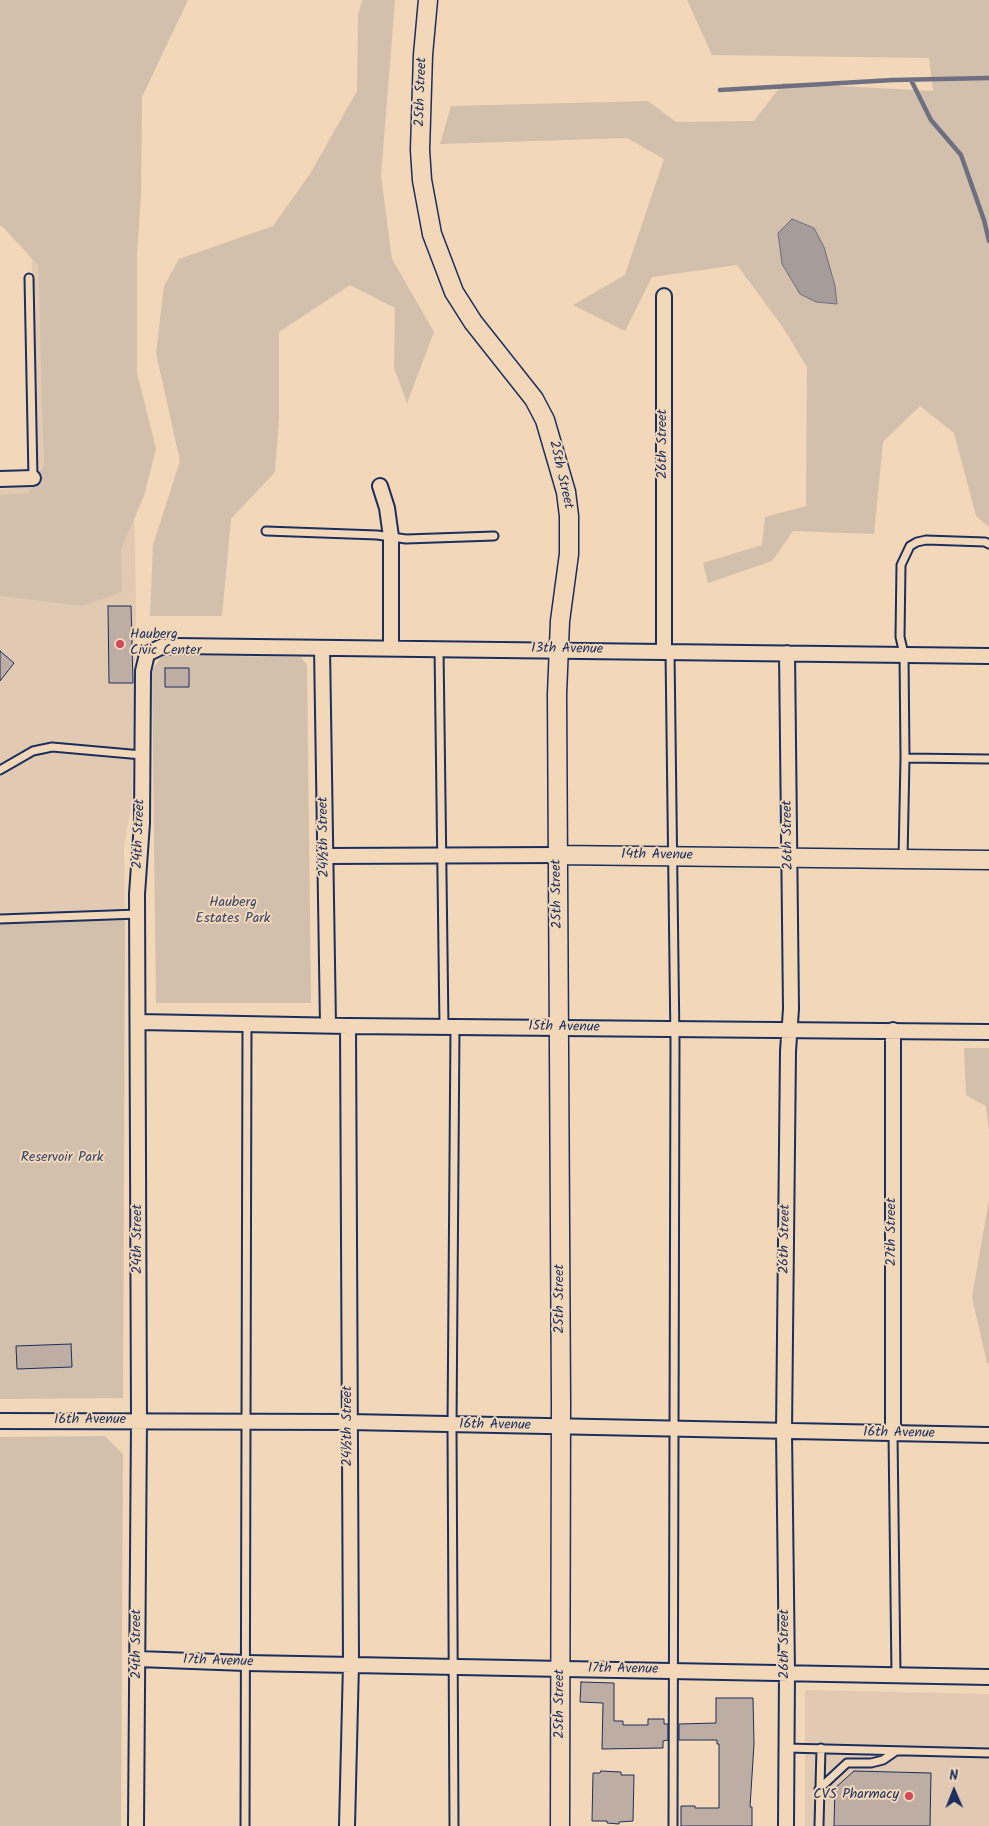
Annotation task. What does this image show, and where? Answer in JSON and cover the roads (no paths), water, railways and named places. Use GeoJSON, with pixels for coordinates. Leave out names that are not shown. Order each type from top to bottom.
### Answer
{"type":"FeatureCollection","features":[{"type":"Feature","properties":{"kind":"street","name":"25th Street"},"geometry":{"type":"LineString","coordinates":[[428,0],[423,55],[420,150],[422,180],[432,234],[454,292],[473,322],[534,399],[545,420],[566,492],[569,516],[569,554],[558,650],[561,1428],[560,1826]]}},
{"type":"Feature","properties":{"kind":"street","name":"26th Street"},"geometry":{"type":"LineString","coordinates":[[664,296],[667,652]]}},
{"type":"Feature","properties":{"kind":"street"},"geometry":{"type":"LineString","coordinates":[[0,479],[33,478]]}},
{"type":"Feature","properties":{"kind":"street"},"geometry":{"type":"LineString","coordinates":[[380,486],[388,508],[391,537],[391,648]]}},
{"type":"Feature","properties":{"kind":"street","name":"13th Avenue"},"geometry":{"type":"LineString","coordinates":[[147,654],[162,647],[175,646],[989,656]]}},
{"type":"Feature","properties":{"kind":"street","name":"24½th Street"},"geometry":{"type":"LineString","coordinates":[[322,648],[328,1025]]}},
{"type":"Feature","properties":{"kind":"street","name":"26th Street"},"geometry":{"type":"LineString","coordinates":[[786,653],[791,1010],[788,1050],[784,1431],[787,1673],[786,1826]]}},
{"type":"Feature","properties":{"kind":"street","name":"24th Street"},"geometry":{"type":"LineString","coordinates":[[136,1826],[139,1420],[138,914],[142,823],[143,671],[147,654]]}},
{"type":"Feature","properties":{"kind":"street","name":"14th Avenue"},"geometry":{"type":"LineString","coordinates":[[325,856],[558,855],[989,860]]}},
{"type":"Feature","properties":{"kind":"street","name":"15th Avenue"},"geometry":{"type":"LineString","coordinates":[[139,1022],[348,1026],[989,1032]]}},
{"type":"Feature","properties":{"kind":"street","name":"24½th Street"},"geometry":{"type":"LineString","coordinates":[[348,1026],[351,1664],[348,1826]]}},
{"type":"Feature","properties":{"kind":"street","name":"27th Street"},"geometry":{"type":"LineString","coordinates":[[893,1030],[893,1434]]}},
{"type":"Feature","properties":{"kind":"street","name":"16th Avenue"},"geometry":{"type":"LineString","coordinates":[[0,1422],[139,1420],[349,1422],[452,1426],[989,1436]]}},
{"type":"Feature","properties":{"kind":"street","name":"17th Avenue"},"geometry":{"type":"LineString","coordinates":[[138,1659],[246,1663],[989,1677]]}},
{"type":"Feature","properties":{"kind":"lane"},"geometry":{"type":"LineString","coordinates":[[28,278],[33,478]]}},
{"type":"Feature","properties":{"kind":"lane"},"geometry":{"type":"LineString","coordinates":[[266,531],[377,535],[406,539],[494,536]]}},
{"type":"Feature","properties":{"kind":"lane"},"geometry":{"type":"LineString","coordinates":[[903,858],[905,758],[904,654],[900,637],[901,564],[910,546],[917,542],[926,540],[985,542],[989,544]]}},
{"type":"Feature","properties":{"kind":"lane"},"geometry":{"type":"LineString","coordinates":[[439,648],[441,856],[449,1027],[454,1826]]}},
{"type":"Feature","properties":{"kind":"lane"},"geometry":{"type":"LineString","coordinates":[[667,652],[675,1029],[673,1826]]}},
{"type":"Feature","properties":{"kind":"lane"},"geometry":{"type":"LineString","coordinates":[[0,770],[34,751],[52,747],[142,755]]}},
{"type":"Feature","properties":{"kind":"lane"},"geometry":{"type":"LineString","coordinates":[[905,758],[989,759]]}},
{"type":"Feature","properties":{"kind":"lane"},"geometry":{"type":"LineString","coordinates":[[0,919],[138,914]]}},
{"type":"Feature","properties":{"kind":"lane"},"geometry":{"type":"LineString","coordinates":[[245,1826],[247,1024]]}},
{"type":"Feature","properties":{"kind":"lane"},"geometry":{"type":"LineString","coordinates":[[893,1434],[896,1675]]}},
{"type":"Feature","properties":{"kind":"lane"},"geometry":{"type":"LineString","coordinates":[[786,1748],[989,1753]]}},
{"type":"Feature","properties":{"kind":"lane"},"geometry":{"type":"LineString","coordinates":[[819,1826],[821,1748]]}},
{"type":"Feature","properties":{"kind":"lane"},"geometry":{"type":"LineString","coordinates":[[819,1789],[847,1763],[883,1760],[896,1750]]}},
{"type":"Feature","properties":{"kind":"waterway"},"geometry":{"type":"LineString","coordinates":[[720,90],[893,80],[989,78]]}},
{"type":"Feature","properties":{"kind":"waterway"},"geometry":{"type":"LineString","coordinates":[[911,80],[931,120],[961,155],[984,220],[989,241]]}},
{"type":"Feature","properties":{"kind":"place","name":"Hauberg Civic Center"},"geometry":{"type":"Point","coordinates":[120,644]}},
{"type":"Feature","properties":{"kind":"place","name":"CVS Pharmacy"},"geometry":{"type":"Point","coordinates":[909,1796]}},
{"type":"Feature","properties":{"kind":"park label","name":"Hauberg Estates Park"},"geometry":{"type":"Point","coordinates":[233,912]}},
{"type":"Feature","properties":{"kind":"park label","name":"Reservoir Park"},"geometry":{"type":"Point","coordinates":[62,1159]}}]}
